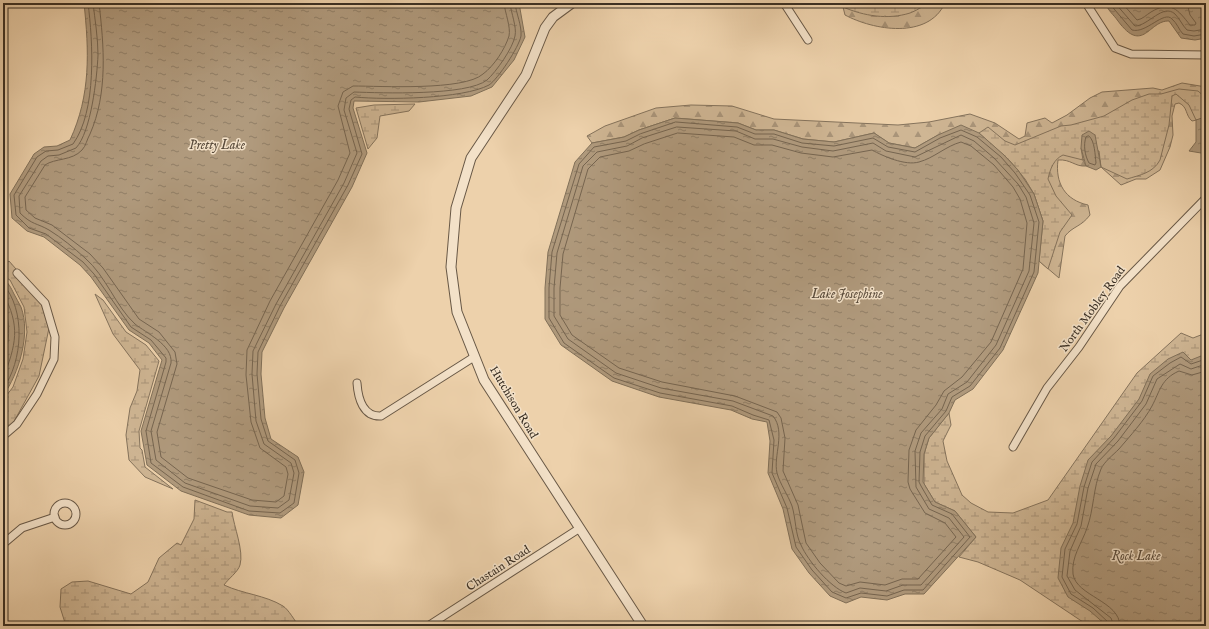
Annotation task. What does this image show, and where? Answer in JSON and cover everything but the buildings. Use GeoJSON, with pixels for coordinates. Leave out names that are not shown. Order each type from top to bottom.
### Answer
{"type":"FeatureCollection","features":[{"type":"Feature","properties":{"kind":"street","name":"Hutchison Road"},"geometry":{"type":"LineString","coordinates":[[572,3],[553,17],[545,28],[526,75],[470,158],[456,208],[451,267],[457,312],[484,380],[643,626]]}},
{"type":"Feature","properties":{"kind":"street"},"geometry":{"type":"LineString","coordinates":[[784,3],[808,40]]}},
{"type":"Feature","properties":{"kind":"street"},"geometry":{"type":"LineString","coordinates":[[1086,3],[1115,48],[1131,54],[1206,55]]}},
{"type":"Feature","properties":{"kind":"street","name":"North Mobley Road"},"geometry":{"type":"LineString","coordinates":[[1013,447],[1047,388],[1079,347],[1120,286],[1206,198]]}},
{"type":"Feature","properties":{"kind":"street"},"geometry":{"type":"LineString","coordinates":[[3,436],[17,424],[37,394],[54,358],[55,337],[45,303],[17,272]]}},
{"type":"Feature","properties":{"kind":"street"},"geometry":{"type":"LineString","coordinates":[[357,383],[361,403],[367,412],[372,416],[381,416],[474,357]]}},
{"type":"Feature","properties":{"kind":"street"},"geometry":{"type":"LineString","coordinates":[[3,544],[22,528],[55,517]]}},
{"type":"Feature","properties":{"kind":"street","name":"Chastain Road"},"geometry":{"type":"LineString","coordinates":[[428,626],[580,528]]}},
{"type":"Feature","properties":{"kind":"green space"},"geometry":{"type":"Polygon","coordinates":[[[850,3],[945,3],[937,15],[926,23],[913,27],[884,28],[870,25],[845,15],[843,7],[850,3]]]}},
{"type":"Feature","properties":{"kind":"green space"},"geometry":{"type":"Polygon","coordinates":[[[850,3],[929,3],[910,13],[885,17],[859,13],[843,7],[850,3]]]}},
{"type":"Feature","properties":{"kind":"green space"},"geometry":{"type":"Polygon","coordinates":[[[1182,83],[1206,87],[1206,118],[1192,121],[1182,105],[1179,103],[1175,104],[1172,116],[1173,135],[1170,147],[1160,170],[1146,179],[1136,179],[1121,185],[1101,167],[1099,151],[1083,160],[1086,166],[1058,160],[1058,176],[1063,189],[1073,199],[1088,205],[1090,215],[1065,236],[1059,278],[1039,261],[938,135],[915,148],[889,143],[874,133],[834,142],[803,139],[774,130],[756,130],[738,123],[675,118],[639,130],[624,137],[592,143],[587,136],[605,126],[656,108],[691,105],[732,106],[774,119],[898,125],[929,122],[970,114],[995,123],[1019,139],[1025,136],[1027,123],[1045,118],[1052,123],[1067,115],[1090,98],[1102,92],[1153,88],[1162,90],[1182,83]]]}},
{"type":"Feature","properties":{"kind":"green space"},"geometry":{"type":"Polygon","coordinates":[[[1179,89],[1198,91],[1206,98],[1206,118],[1196,120],[1189,105],[1176,94],[1172,96],[1169,125],[1160,160],[1150,171],[1127,179],[1101,167],[1099,151],[1081,148],[1083,160],[1063,155],[1055,162],[1051,168],[1048,179],[1056,196],[1072,215],[1060,232],[1048,269],[1039,261],[1043,221],[1034,194],[1025,179],[1010,161],[979,133],[988,127],[1005,141],[1015,145],[1061,126],[1071,125],[1104,116],[1132,100],[1149,94],[1161,94],[1179,89]]]}},
{"type":"Feature","properties":{"kind":"green space"},"geometry":{"type":"Polygon","coordinates":[[[415,104],[409,111],[380,116],[377,138],[368,149],[356,108],[374,105],[415,104]]]}},
{"type":"Feature","properties":{"kind":"green space"},"geometry":{"type":"Polygon","coordinates":[[[9,261],[16,269],[13,273],[42,305],[49,328],[39,376],[12,425],[3,432],[3,400],[13,387],[23,359],[27,332],[24,307],[10,280],[3,276],[3,266],[9,261]]]}},
{"type":"Feature","properties":{"kind":"green space"},"geometry":{"type":"Polygon","coordinates":[[[95,294],[103,300],[126,332],[146,345],[159,361],[139,431],[140,448],[142,450],[145,467],[173,489],[145,477],[129,460],[126,435],[130,408],[137,391],[140,370],[113,334],[95,294]]]}},
{"type":"Feature","properties":{"kind":"green space","name":"Rock Lake"},"geometry":{"type":"Polygon","coordinates":[[[1181,333],[1193,338],[1206,333],[1206,626],[1089,626],[1020,580],[978,562],[959,557],[976,537],[955,511],[935,502],[924,484],[924,454],[929,438],[949,413],[951,425],[943,441],[947,461],[962,495],[971,503],[988,512],[1013,513],[1048,500],[1137,373],[1181,333]]]}},
{"type":"Feature","properties":{"kind":"green space"},"geometry":{"type":"Polygon","coordinates":[[[195,500],[227,512],[232,512],[240,546],[241,559],[237,570],[224,585],[276,602],[285,608],[299,626],[66,626],[60,607],[61,589],[72,582],[88,581],[131,594],[148,582],[159,558],[177,543],[181,545],[194,519],[195,500]]]}},
{"type":"Feature","properties":{"kind":"water","name":"Pretty Lake"},"geometry":{"type":"Polygon","coordinates":[[[84,3],[519,3],[525,37],[514,60],[492,87],[471,96],[419,102],[354,101],[353,108],[367,153],[352,187],[284,308],[262,352],[261,374],[265,418],[271,439],[298,457],[304,472],[298,505],[281,518],[249,515],[181,491],[147,465],[141,431],[162,360],[149,343],[129,330],[91,277],[80,265],[44,237],[27,231],[12,218],[10,194],[34,154],[44,147],[57,146],[70,140],[77,123],[82,106],[87,73],[87,38],[84,3]]]}},
{"type":"Feature","properties":{"kind":"water"},"geometry":{"type":"Polygon","coordinates":[[[1106,3],[1201,3],[1206,14],[1206,38],[1195,40],[1181,38],[1169,21],[1156,25],[1140,36],[1134,35],[1127,31],[1118,21],[1109,10],[1106,3]]]}},
{"type":"Feature","properties":{"kind":"water","name":"Lake Josephine"},"geometry":{"type":"Polygon","coordinates":[[[675,118],[738,123],[756,130],[774,130],[803,139],[834,142],[874,133],[889,143],[915,148],[938,135],[961,125],[979,133],[1004,155],[1018,170],[1034,194],[1043,221],[1038,273],[1003,350],[973,389],[955,400],[949,413],[929,438],[924,454],[923,482],[935,502],[955,511],[976,537],[924,594],[905,594],[887,600],[861,597],[846,603],[830,596],[809,573],[792,549],[783,509],[768,473],[770,441],[767,422],[752,419],[731,410],[659,397],[612,381],[561,345],[545,319],[545,288],[548,252],[575,162],[592,143],[624,137],[639,130],[675,118]]]}},
{"type":"Feature","properties":{"kind":"water"},"geometry":{"type":"Polygon","coordinates":[[[1206,118],[1206,150],[1201,153],[1189,151],[1196,142],[1196,120],[1206,118]]]}},
{"type":"Feature","properties":{"kind":"water"},"geometry":{"type":"Polygon","coordinates":[[[1089,131],[1095,135],[1101,167],[1096,170],[1086,166],[1081,148],[1082,135],[1089,131]]]}},
{"type":"Feature","properties":{"kind":"water"},"geometry":{"type":"Polygon","coordinates":[[[3,279],[10,286],[21,307],[25,329],[22,353],[14,376],[3,396],[3,279]]]}},
{"type":"Feature","properties":{"kind":"water","name":"Rock Lake"},"geometry":{"type":"Polygon","coordinates":[[[1183,352],[1191,360],[1206,354],[1206,626],[1107,626],[1090,611],[1068,597],[1058,578],[1061,548],[1073,523],[1080,486],[1088,460],[1111,436],[1139,399],[1150,374],[1168,359],[1183,352]]]}}]}
